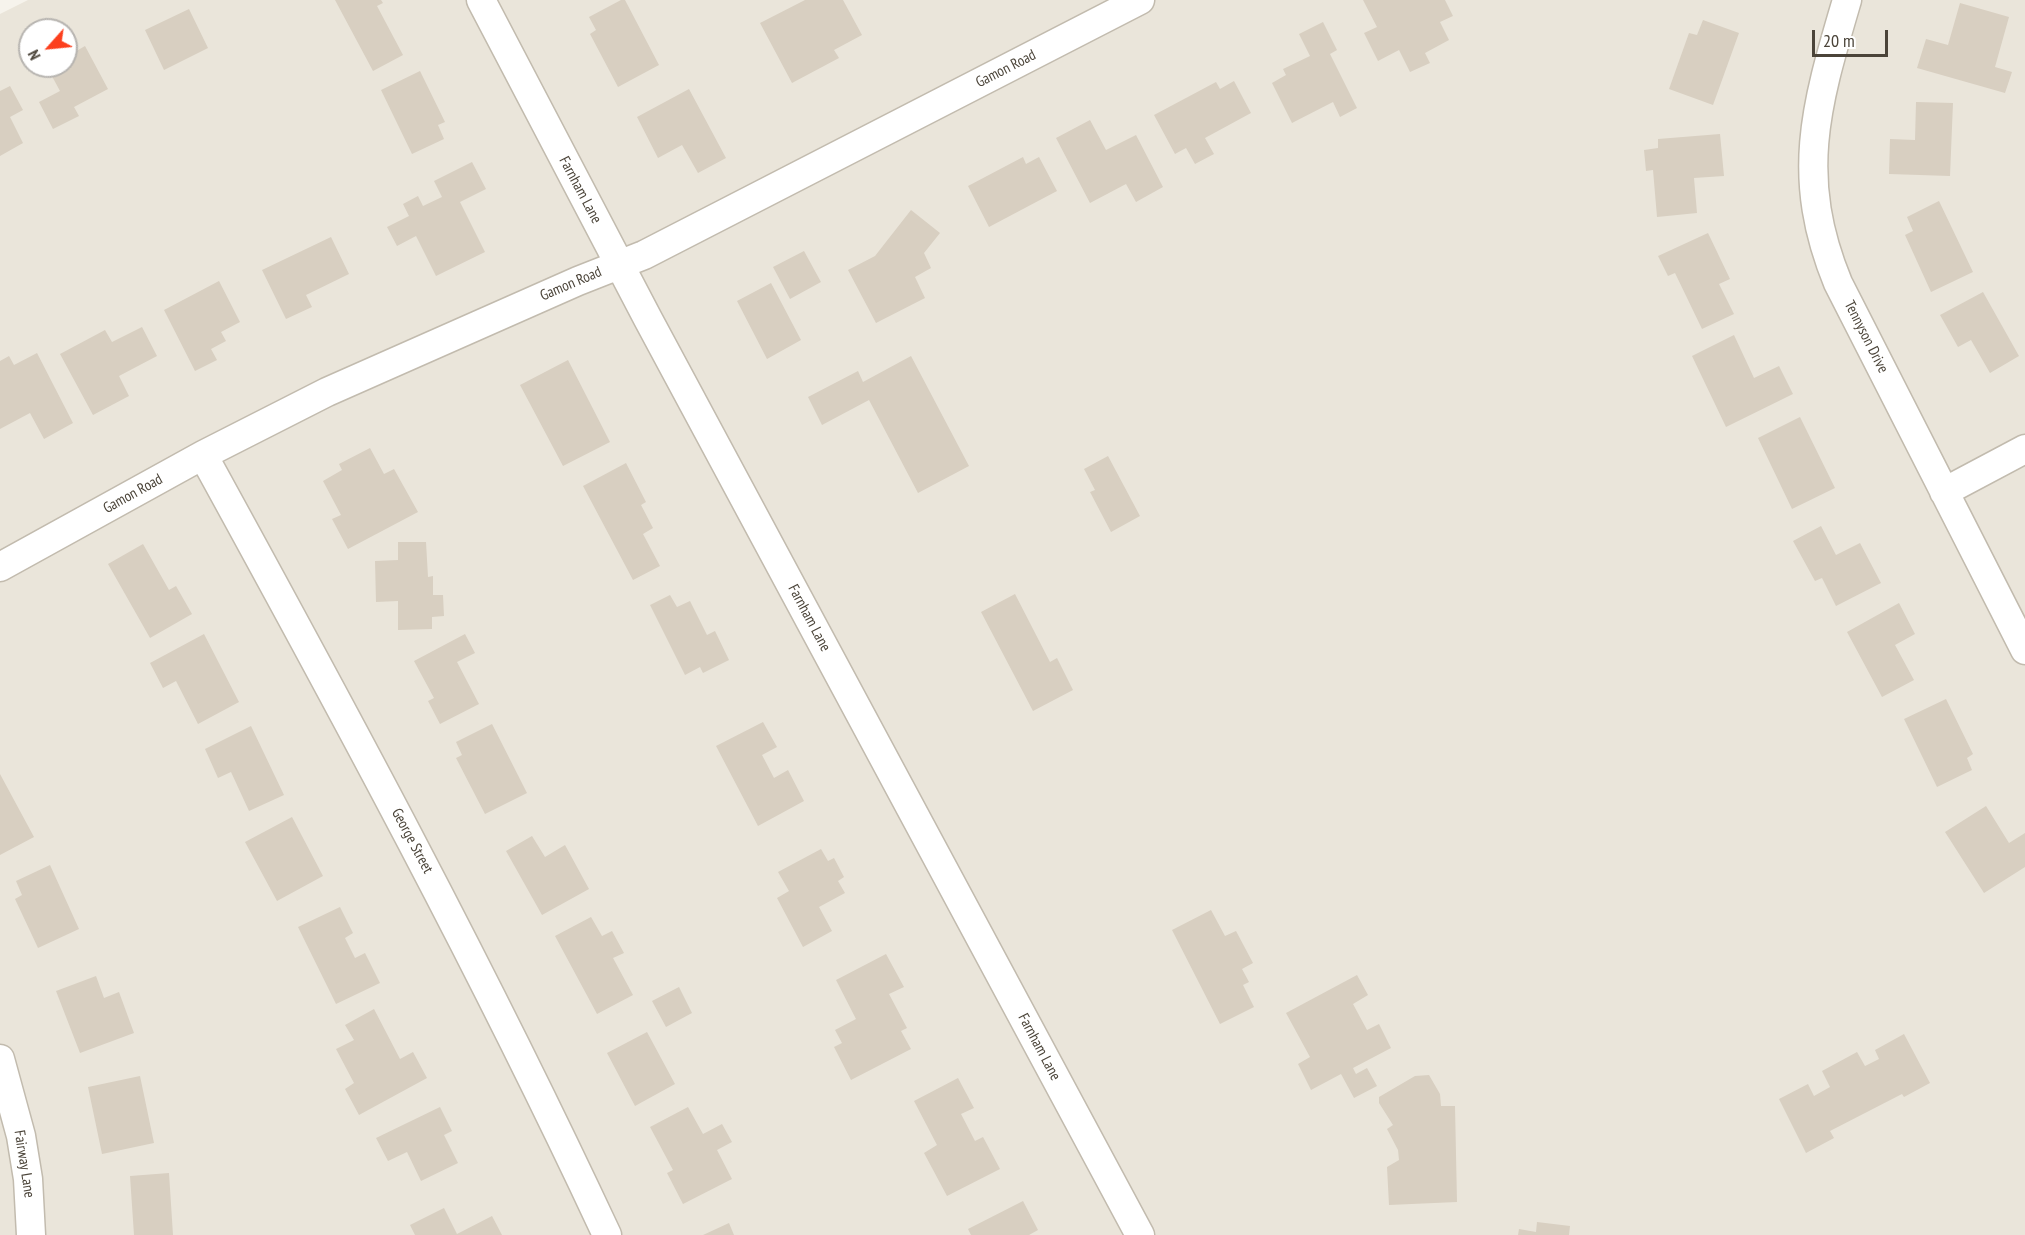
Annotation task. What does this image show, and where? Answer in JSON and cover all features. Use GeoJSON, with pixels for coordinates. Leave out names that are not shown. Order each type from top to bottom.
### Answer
{"type":"FeatureCollection","features":[{"type":"Feature","properties":{"kind":"street","name":"Farnham Lane"},"geometry":{"type":"LineString","coordinates":[[481,0],[619,264],[1140,1235]]}},
{"type":"Feature","properties":{"kind":"street","name":"Gamon Road"},"geometry":{"type":"LineString","coordinates":[[0,567],[203,454],[327,392],[644,255],[1140,0]]}},
{"type":"Feature","properties":{"kind":"street","name":"Tennyson Drive"},"geometry":{"type":"LineString","coordinates":[[1847,0],[1818,110],[1813,151],[1814,195],[1819,224],[1838,283],[2025,650]]}},
{"type":"Feature","properties":{"kind":"street"},"geometry":{"type":"LineString","coordinates":[[1944,492],[2025,449]]}},
{"type":"Feature","properties":{"kind":"street","name":"George Street"},"geometry":{"type":"LineString","coordinates":[[203,454],[423,862],[607,1235]]}},
{"type":"Feature","properties":{"kind":"street","name":"Fairway Lane"},"geometry":{"type":"LineString","coordinates":[[0,1059],[21,1136],[28,1179],[31,1235]]}},
{"type":"Feature","properties":{"kind":"shaded area"},"geometry":{"type":"Polygon","coordinates":[[[28,0],[2025,0],[2025,1235],[0,1235],[0,14],[28,0]]]}},
{"type":"Feature","properties":{"kind":"building"},"geometry":{"type":"Polygon","coordinates":[[[335,0],[381,0],[383,3],[377,6],[403,55],[373,71],[335,0]]]}},
{"type":"Feature","properties":{"kind":"building"},"geometry":{"type":"Polygon","coordinates":[[[625,0],[659,65],[618,87],[590,34],[596,30],[589,17],[625,0]]]}},
{"type":"Feature","properties":{"kind":"building"},"geometry":{"type":"Polygon","coordinates":[[[805,0],[843,0],[862,35],[834,50],[839,58],[792,83],[760,23],[805,0]]]}},
{"type":"Feature","properties":{"kind":"building"},"geometry":{"type":"Polygon","coordinates":[[[1363,0],[1445,0],[1453,16],[1440,22],[1449,40],[1425,53],[1430,63],[1410,72],[1399,50],[1378,61],[1364,33],[1377,27],[1363,0]]]}},
{"type":"Feature","properties":{"kind":"building"},"geometry":{"type":"Polygon","coordinates":[[[1960,3],[2009,17],[1995,67],[2012,72],[2005,93],[1917,68],[1926,39],[1948,45],[1960,3]]]}},
{"type":"Feature","properties":{"kind":"building"},"geometry":{"type":"Polygon","coordinates":[[[189,9],[208,48],[164,70],[145,30],[189,9]]]}},
{"type":"Feature","properties":{"kind":"building"},"geometry":{"type":"Polygon","coordinates":[[[1703,20],[1739,33],[1713,105],[1669,89],[1689,33],[1697,35],[1703,20]]]}},
{"type":"Feature","properties":{"kind":"building"},"geometry":{"type":"Polygon","coordinates":[[[1323,22],[1337,50],[1330,54],[1357,108],[1340,117],[1333,102],[1292,123],[1272,83],[1286,75],[1283,69],[1310,56],[1299,34],[1323,22]]]}},
{"type":"Feature","properties":{"kind":"building"},"geometry":{"type":"Polygon","coordinates":[[[85,46],[108,89],[74,107],[79,116],[53,129],[39,102],[60,91],[53,78],[78,78],[78,50],[85,46]]]}},
{"type":"Feature","properties":{"kind":"building"},"geometry":{"type":"Polygon","coordinates":[[[420,71],[445,122],[438,125],[444,139],[412,154],[381,90],[420,71]]]}},
{"type":"Feature","properties":{"kind":"building"},"geometry":{"type":"Polygon","coordinates":[[[1234,81],[1251,113],[1205,138],[1214,154],[1195,164],[1186,148],[1175,154],[1154,115],[1216,82],[1220,89],[1234,81]]]}},
{"type":"Feature","properties":{"kind":"building"},"geometry":{"type":"Polygon","coordinates":[[[10,86],[23,110],[10,117],[23,143],[0,156],[0,91],[10,86]]]}},
{"type":"Feature","properties":{"kind":"building"},"geometry":{"type":"Polygon","coordinates":[[[689,89],[726,158],[698,173],[682,145],[658,158],[637,117],[689,89]]]}},
{"type":"Feature","properties":{"kind":"building"},"geometry":{"type":"Polygon","coordinates":[[[1916,102],[1953,103],[1950,176],[1889,174],[1890,139],[1915,140],[1916,102]]]}},
{"type":"Feature","properties":{"kind":"building"},"geometry":{"type":"Polygon","coordinates":[[[1090,120],[1106,150],[1136,135],[1163,187],[1136,202],[1126,184],[1090,203],[1056,138],[1090,120]]]}},
{"type":"Feature","properties":{"kind":"building"},"geometry":{"type":"Polygon","coordinates":[[[1720,134],[1724,176],[1694,178],[1697,213],[1657,217],[1653,170],[1646,171],[1644,150],[1658,148],[1658,139],[1720,134]]]}},
{"type":"Feature","properties":{"kind":"building"},"geometry":{"type":"Polygon","coordinates":[[[1023,157],[1026,164],[1039,157],[1057,191],[989,227],[968,186],[1023,157]]]}},
{"type":"Feature","properties":{"kind":"building"},"geometry":{"type":"Polygon","coordinates":[[[472,162],[486,189],[460,202],[485,252],[436,276],[416,236],[397,246],[387,227],[409,216],[403,204],[418,196],[423,206],[442,197],[434,181],[472,162]]]}},
{"type":"Feature","properties":{"kind":"building"},"geometry":{"type":"Polygon","coordinates":[[[1939,201],[1973,272],[1931,292],[1905,235],[1913,231],[1907,217],[1939,201]]]}},
{"type":"Feature","properties":{"kind":"building"},"geometry":{"type":"Polygon","coordinates":[[[911,210],[940,233],[924,253],[931,268],[915,277],[925,298],[876,323],[848,270],[875,256],[911,210]]]}},
{"type":"Feature","properties":{"kind":"building"},"geometry":{"type":"Polygon","coordinates":[[[1708,233],[1730,279],[1719,284],[1734,314],[1702,329],[1675,273],[1668,276],[1658,256],[1708,233]]]}},
{"type":"Feature","properties":{"kind":"building"},"geometry":{"type":"Polygon","coordinates":[[[331,237],[349,274],[306,295],[312,307],[286,319],[262,270],[331,237]]]}},
{"type":"Feature","properties":{"kind":"building"},"geometry":{"type":"Polygon","coordinates":[[[804,251],[821,282],[790,299],[773,267],[804,251]]]}},
{"type":"Feature","properties":{"kind":"building"},"geometry":{"type":"Polygon","coordinates":[[[219,281],[240,322],[221,332],[226,341],[211,349],[217,360],[195,371],[164,310],[219,281]]]}},
{"type":"Feature","properties":{"kind":"building"},"geometry":{"type":"Polygon","coordinates":[[[771,283],[801,340],[767,359],[737,301],[771,283]]]}},
{"type":"Feature","properties":{"kind":"building"},"geometry":{"type":"Polygon","coordinates":[[[1983,292],[2019,356],[1990,373],[1971,340],[1958,347],[1940,315],[1983,292]]]}},
{"type":"Feature","properties":{"kind":"building"},"geometry":{"type":"Polygon","coordinates":[[[142,327],[157,356],[119,376],[129,396],[93,415],[60,354],[105,330],[112,342],[142,327]]]}},
{"type":"Feature","properties":{"kind":"building"},"geometry":{"type":"Polygon","coordinates":[[[1734,335],[1754,378],[1779,366],[1793,394],[1726,427],[1692,356],[1734,335]]]}},
{"type":"Feature","properties":{"kind":"building"},"geometry":{"type":"Polygon","coordinates":[[[37,353],[73,423],[44,439],[30,413],[0,429],[0,361],[9,356],[14,365],[37,353]]]}},
{"type":"Feature","properties":{"kind":"building"},"geometry":{"type":"Polygon","coordinates":[[[911,356],[969,466],[918,493],[869,400],[822,425],[808,397],[858,371],[863,382],[911,356]]]}},
{"type":"Feature","properties":{"kind":"building"},"geometry":{"type":"Polygon","coordinates":[[[568,360],[610,442],[563,466],[520,385],[568,360]]]}},
{"type":"Feature","properties":{"kind":"building"},"geometry":{"type":"Polygon","coordinates":[[[1800,417],[1835,488],[1792,509],[1758,438],[1800,417]]]}},
{"type":"Feature","properties":{"kind":"building"},"geometry":{"type":"Polygon","coordinates":[[[370,448],[384,474],[394,469],[418,512],[348,549],[332,519],[341,515],[323,481],[342,470],[339,464],[370,448]]]}},
{"type":"Feature","properties":{"kind":"building"},"geometry":{"type":"Polygon","coordinates":[[[1108,456],[1140,516],[1111,532],[1090,492],[1095,490],[1084,469],[1108,456]]]}},
{"type":"Feature","properties":{"kind":"building"},"geometry":{"type":"Polygon","coordinates":[[[626,463],[646,502],[641,505],[653,528],[643,534],[660,566],[633,580],[583,486],[626,463]]]}},
{"type":"Feature","properties":{"kind":"building"},"geometry":{"type":"Polygon","coordinates":[[[1821,526],[1836,555],[1860,543],[1881,583],[1836,606],[1822,578],[1815,581],[1793,541],[1821,526]]]}},
{"type":"Feature","properties":{"kind":"building"},"geometry":{"type":"Polygon","coordinates":[[[398,542],[426,542],[428,577],[433,576],[433,595],[443,595],[444,616],[432,617],[432,629],[398,630],[398,601],[376,602],[375,561],[398,560],[398,542]]]}},
{"type":"Feature","properties":{"kind":"building"},"geometry":{"type":"Polygon","coordinates":[[[143,544],[169,590],[176,586],[192,614],[150,638],[108,564],[143,544]]]}},
{"type":"Feature","properties":{"kind":"building"},"geometry":{"type":"Polygon","coordinates":[[[1015,594],[1050,662],[1057,658],[1073,690],[1033,711],[981,612],[1015,594]]]}},
{"type":"Feature","properties":{"kind":"building"},"geometry":{"type":"Polygon","coordinates":[[[670,595],[677,607],[690,601],[707,635],[715,631],[729,660],[703,673],[700,667],[685,675],[650,605],[670,595]]]}},
{"type":"Feature","properties":{"kind":"building"},"geometry":{"type":"Polygon","coordinates":[[[1899,603],[1915,634],[1895,645],[1914,680],[1882,697],[1847,632],[1899,603]]]}},
{"type":"Feature","properties":{"kind":"building"},"geometry":{"type":"Polygon","coordinates":[[[204,634],[239,702],[198,724],[176,681],[163,688],[150,663],[204,634]]]}},
{"type":"Feature","properties":{"kind":"building"},"geometry":{"type":"Polygon","coordinates":[[[465,634],[475,653],[457,662],[479,704],[440,724],[428,701],[434,698],[414,661],[465,634]]]}},
{"type":"Feature","properties":{"kind":"building"},"geometry":{"type":"Polygon","coordinates":[[[1946,699],[1973,754],[1967,758],[1972,770],[1937,787],[1904,719],[1946,699]]]}},
{"type":"Feature","properties":{"kind":"building"},"geometry":{"type":"Polygon","coordinates":[[[763,722],[777,747],[762,755],[774,778],[788,770],[804,801],[758,826],[716,746],[763,722]]]}},
{"type":"Feature","properties":{"kind":"building"},"geometry":{"type":"Polygon","coordinates":[[[492,724],[527,793],[485,814],[456,758],[462,755],[456,742],[492,724]]]}},
{"type":"Feature","properties":{"kind":"building"},"geometry":{"type":"Polygon","coordinates":[[[251,726],[284,795],[249,811],[231,772],[218,778],[205,749],[251,726]]]}},
{"type":"Feature","properties":{"kind":"building"},"geometry":{"type":"Polygon","coordinates":[[[0,774],[34,837],[0,855],[0,774]]]}},
{"type":"Feature","properties":{"kind":"building"},"geometry":{"type":"Polygon","coordinates":[[[1986,806],[2009,843],[2025,833],[2025,867],[1984,893],[1945,832],[1986,806]]]}},
{"type":"Feature","properties":{"kind":"building"},"geometry":{"type":"Polygon","coordinates":[[[292,817],[323,876],[277,901],[245,842],[292,817]]]}},
{"type":"Feature","properties":{"kind":"building"},"geometry":{"type":"Polygon","coordinates":[[[532,836],[545,857],[565,845],[589,889],[542,915],[506,851],[532,836]]]}},
{"type":"Feature","properties":{"kind":"building"},"geometry":{"type":"Polygon","coordinates":[[[821,849],[828,861],[834,858],[844,877],[838,881],[845,893],[819,907],[832,931],[803,947],[777,898],[789,891],[778,872],[821,849]]]}},
{"type":"Feature","properties":{"kind":"building"},"geometry":{"type":"Polygon","coordinates":[[[50,865],[79,929],[38,948],[15,899],[22,895],[16,881],[50,865]]]}},
{"type":"Feature","properties":{"kind":"building"},"geometry":{"type":"Polygon","coordinates":[[[340,907],[353,933],[345,938],[355,958],[365,953],[380,983],[336,1004],[298,927],[340,907]]]}},
{"type":"Feature","properties":{"kind":"building"},"geometry":{"type":"Polygon","coordinates":[[[1211,910],[1225,936],[1236,931],[1253,963],[1242,969],[1249,982],[1243,985],[1254,1007],[1220,1024],[1172,930],[1211,910]]]}},
{"type":"Feature","properties":{"kind":"building"},"geometry":{"type":"Polygon","coordinates":[[[591,917],[602,936],[612,931],[624,953],[613,958],[633,995],[597,1014],[555,936],[591,917]]]}},
{"type":"Feature","properties":{"kind":"building"},"geometry":{"type":"Polygon","coordinates":[[[886,954],[904,987],[889,994],[907,1028],[901,1031],[911,1049],[851,1080],[834,1047],[842,1043],[835,1030],[856,1019],[836,980],[886,954]]]}},
{"type":"Feature","properties":{"kind":"building"},"geometry":{"type":"Polygon","coordinates":[[[1357,975],[1368,995],[1353,1004],[1367,1030],[1379,1024],[1391,1048],[1353,1068],[1356,1074],[1367,1068],[1377,1086],[1354,1098],[1341,1074],[1311,1090],[1298,1064],[1310,1057],[1286,1013],[1357,975]]]}},
{"type":"Feature","properties":{"kind":"building"},"geometry":{"type":"Polygon","coordinates":[[[96,976],[104,998],[119,992],[134,1033],[80,1053],[56,991],[96,976]]]}},
{"type":"Feature","properties":{"kind":"building"},"geometry":{"type":"Polygon","coordinates":[[[679,987],[692,1013],[666,1027],[652,1001],[679,987]]]}},
{"type":"Feature","properties":{"kind":"building"},"geometry":{"type":"Polygon","coordinates":[[[374,1009],[400,1059],[413,1052],[427,1078],[359,1115],[345,1089],[354,1083],[336,1049],[354,1040],[345,1025],[374,1009]]]}},
{"type":"Feature","properties":{"kind":"building"},"geometry":{"type":"Polygon","coordinates":[[[647,1032],[675,1084],[635,1106],[607,1053],[647,1032]]]}},
{"type":"Feature","properties":{"kind":"building"},"geometry":{"type":"Polygon","coordinates":[[[1904,1034],[1930,1083],[1904,1097],[1902,1094],[1830,1131],[1834,1138],[1806,1153],[1779,1099],[1808,1084],[1814,1096],[1830,1087],[1822,1071],[1857,1052],[1865,1066],[1879,1059],[1875,1050],[1904,1034]]]}},
{"type":"Feature","properties":{"kind":"building"},"geometry":{"type":"Polygon","coordinates":[[[1429,1075],[1440,1094],[1441,1106],[1455,1106],[1457,1202],[1389,1205],[1387,1167],[1399,1160],[1398,1150],[1387,1129],[1393,1125],[1379,1103],[1379,1097],[1415,1076],[1429,1075]]]}},
{"type":"Feature","properties":{"kind":"building"},"geometry":{"type":"Polygon","coordinates":[[[140,1076],[154,1143],[102,1154],[88,1087],[140,1076]]]}},
{"type":"Feature","properties":{"kind":"building"},"geometry":{"type":"Polygon","coordinates":[[[958,1078],[974,1108],[961,1114],[975,1141],[983,1137],[1000,1169],[947,1196],[924,1153],[937,1145],[914,1101],[958,1078]]]}},
{"type":"Feature","properties":{"kind":"building"},"geometry":{"type":"Polygon","coordinates":[[[440,1107],[452,1131],[444,1135],[458,1163],[421,1181],[407,1152],[388,1161],[376,1138],[440,1107]]]}},
{"type":"Feature","properties":{"kind":"building"},"geometry":{"type":"Polygon","coordinates":[[[688,1107],[703,1134],[722,1124],[732,1142],[717,1150],[732,1179],[683,1204],[667,1173],[673,1170],[650,1127],[688,1107]]]}},
{"type":"Feature","properties":{"kind":"building"},"geometry":{"type":"Polygon","coordinates":[[[169,1173],[173,1235],[134,1235],[130,1176],[169,1173]]]}},
{"type":"Feature","properties":{"kind":"building"},"geometry":{"type":"Polygon","coordinates":[[[1023,1201],[1038,1230],[1029,1235],[971,1235],[968,1229],[1023,1201]]]}},
{"type":"Feature","properties":{"kind":"building"},"geometry":{"type":"Polygon","coordinates":[[[444,1208],[457,1234],[492,1216],[502,1235],[415,1235],[410,1225],[444,1208]]]}},
{"type":"Feature","properties":{"kind":"building"},"geometry":{"type":"Polygon","coordinates":[[[1537,1222],[1570,1226],[1569,1235],[1518,1235],[1519,1229],[1536,1232],[1537,1222]]]}},
{"type":"Feature","properties":{"kind":"building"},"geometry":{"type":"Polygon","coordinates":[[[729,1223],[734,1235],[703,1235],[729,1223]]]}}]}
